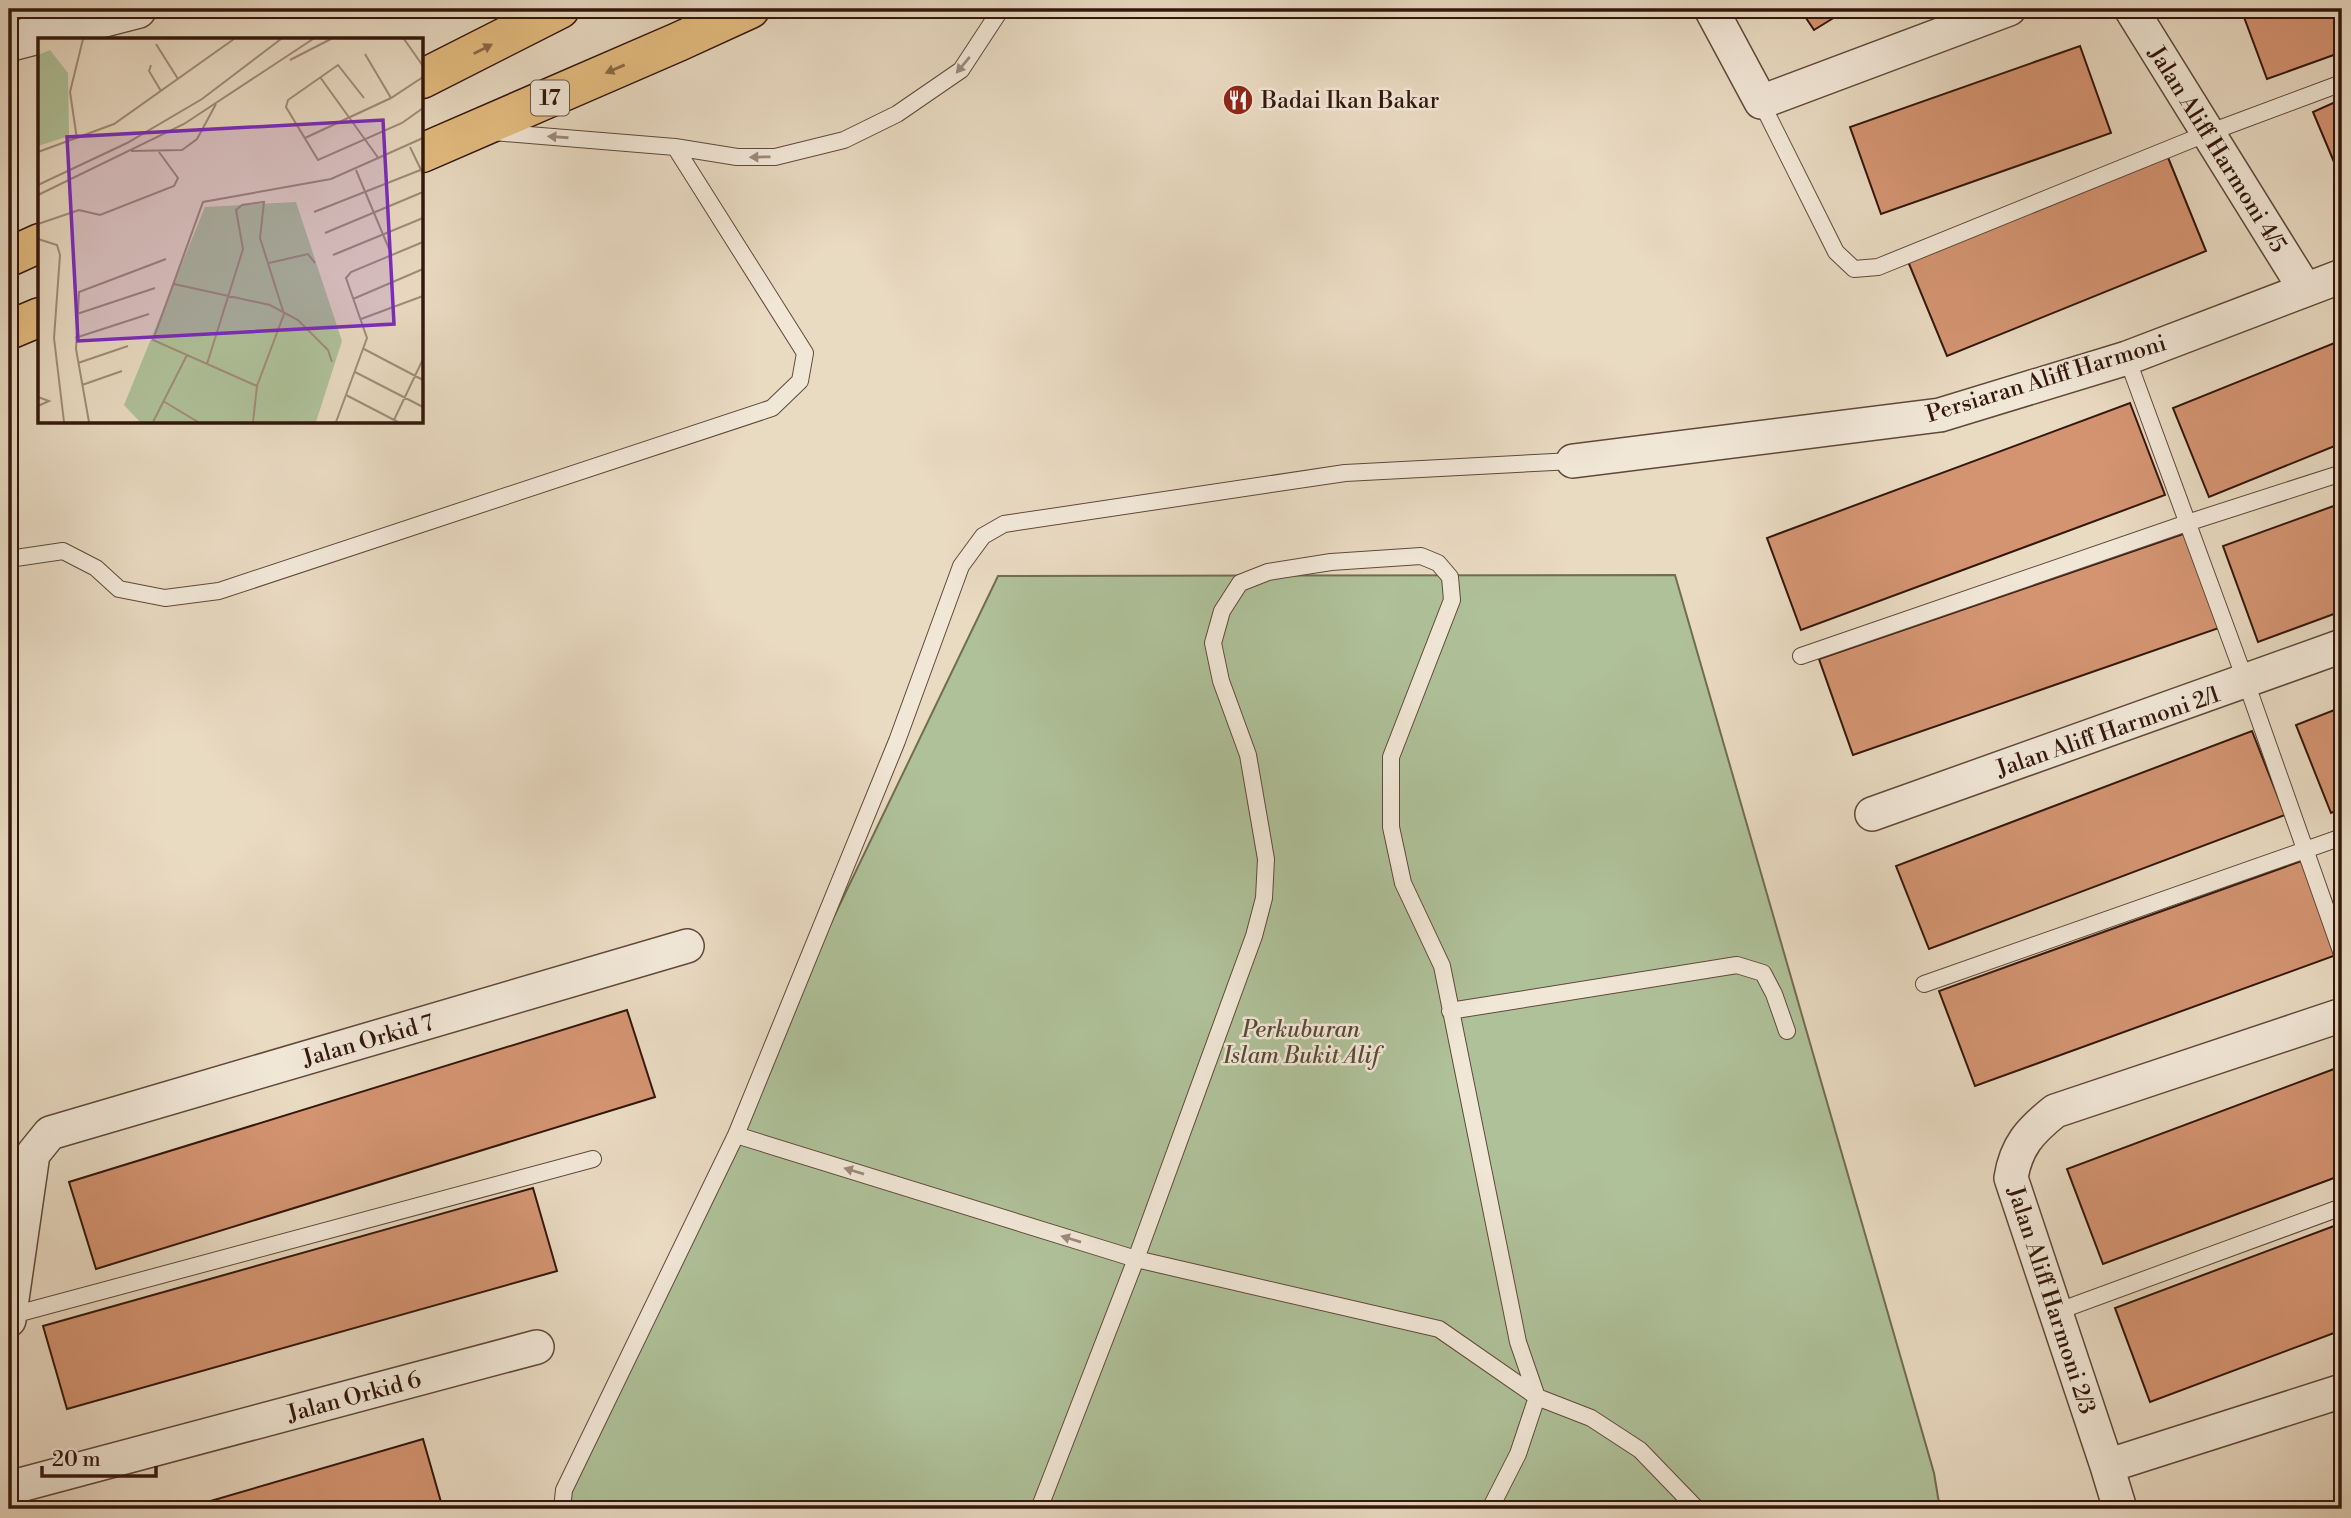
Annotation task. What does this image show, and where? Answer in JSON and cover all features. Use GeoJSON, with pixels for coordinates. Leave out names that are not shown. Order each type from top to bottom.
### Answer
{"type":"FeatureCollection","features":[{"type":"Feature","properties":{"kind":"highway"},"geometry":{"type":"LineString","coordinates":[[424,78],[560,9]]}},
{"type":"Feature","properties":{"kind":"highway","name":"17"},"geometry":{"type":"LineString","coordinates":[[424,152],[750,9]]}},
{"type":"Feature","properties":{"kind":"highway"},"geometry":{"type":"LineString","coordinates":[[9,257],[38,244]]}},
{"type":"Feature","properties":{"kind":"highway"},"geometry":{"type":"LineString","coordinates":[[9,330],[38,318]]}},
{"type":"Feature","properties":{"kind":"street"},"geometry":{"type":"LineString","coordinates":[[9,42],[76,16],[137,9]]}},
{"type":"Feature","properties":{"kind":"street"},"geometry":{"type":"LineString","coordinates":[[1712,9],[1761,102],[2009,9]]}},
{"type":"Feature","properties":{"kind":"street","name":"Jalan Aliff Harmoni 4/5"},"geometry":{"type":"LineString","coordinates":[[2130,9],[2305,289]]}},
{"type":"Feature","properties":{"kind":"street","name":"Persiaran Aliff Harmoni"},"geometry":{"type":"LineString","coordinates":[[1573,461],[1940,415],[2127,358],[2342,276]]}},
{"type":"Feature","properties":{"kind":"street","name":"Jalan Aliff Harmoni 2/1"},"geometry":{"type":"LineString","coordinates":[[1872,814],[2342,646]]}},
{"type":"Feature","properties":{"kind":"street","name":"Jalan Orkid 7"},"geometry":{"type":"LineString","coordinates":[[9,1318],[33,1154],[50,1133],[687,947]]}},
{"type":"Feature","properties":{"kind":"street","name":"Jalan Aliff Harmoni 2/3"},"geometry":{"type":"LineString","coordinates":[[2120,1509],[2011,1178],[2014,1159],[2038,1125],[2055,1111],[2342,1015]]}},
{"type":"Feature","properties":{"kind":"street","name":"Jalan Orkid 6"},"geometry":{"type":"LineString","coordinates":[[9,1488],[537,1347]]}},
{"type":"Feature","properties":{"kind":"street"},"geometry":{"type":"LineString","coordinates":[[2108,1466],[2342,1391]]}},
{"type":"Feature","properties":{"kind":"lane"},"geometry":{"type":"LineString","coordinates":[[472,131],[675,146],[737,157],[775,157],[844,140],[897,114],[961,70],[1001,9]]}},
{"type":"Feature","properties":{"kind":"lane"},"geometry":{"type":"LineString","coordinates":[[1761,102],[1836,252],[1854,269],[1878,267],[2208,133],[2342,83]]}},
{"type":"Feature","properties":{"kind":"lane"},"geometry":{"type":"LineString","coordinates":[[9,559],[64,551],[96,568],[119,589],[165,598],[219,591],[772,408],[800,381],[805,353],[675,146]]}},
{"type":"Feature","properties":{"kind":"lane"},"geometry":{"type":"LineString","coordinates":[[2127,358],[2342,954]]}},
{"type":"Feature","properties":{"kind":"lane"},"geometry":{"type":"LineString","coordinates":[[562,1509],[564,1490],[736,1135],[897,741],[961,566],[983,536],[1004,524],[1346,473],[1573,461]]}},
{"type":"Feature","properties":{"kind":"lane"},"geometry":{"type":"LineString","coordinates":[[1801,656],[2342,473]]}},
{"type":"Feature","properties":{"kind":"lane"},"geometry":{"type":"LineString","coordinates":[[1039,1509],[1136,1259],[1254,936],[1264,898],[1266,859],[1248,755],[1221,681],[1213,643],[1222,611],[1240,583],[1268,572],[1331,562],[1421,556],[1438,563],[1450,577],[1452,600],[1391,757],[1391,827],[1403,883],[1442,967],[1518,1342],[1537,1397],[1518,1454],[1490,1509]]}},
{"type":"Feature","properties":{"kind":"lane"},"geometry":{"type":"LineString","coordinates":[[1924,984],[2342,837]]}},
{"type":"Feature","properties":{"kind":"lane"},"geometry":{"type":"LineString","coordinates":[[1450,1011],[1737,965],[1763,972],[1787,1031]]}},
{"type":"Feature","properties":{"kind":"lane"},"geometry":{"type":"LineString","coordinates":[[736,1135],[1136,1259],[1439,1329],[1537,1397],[1591,1418],[1640,1450],[1697,1509]]}},
{"type":"Feature","properties":{"kind":"lane"},"geometry":{"type":"LineString","coordinates":[[9,1318],[593,1159]]}},
{"type":"Feature","properties":{"kind":"lane"},"geometry":{"type":"LineString","coordinates":[[2056,1312],[2342,1207]]}},
{"type":"Feature","properties":{"kind":"green space","name":"Perkuburan Islam Bukit Alif"},"geometry":{"type":"Polygon","coordinates":[[[1675,575],[1934,1473],[1940,1509],[553,1509],[725,1143],[998,576],[1675,575]]]}},
{"type":"Feature","properties":{"kind":"building"},"geometry":{"type":"Polygon","coordinates":[[[1800,9],[1848,9],[1814,30],[1800,9]]]}},
{"type":"Feature","properties":{"kind":"building"},"geometry":{"type":"Polygon","coordinates":[[[2241,9],[2342,9],[2342,52],[2267,79],[2241,9]]]}},
{"type":"Feature","properties":{"kind":"building"},"geometry":{"type":"Polygon","coordinates":[[[2080,46],[2111,133],[1881,214],[1850,127],[2080,46]]]}},
{"type":"Feature","properties":{"kind":"building"},"geometry":{"type":"Polygon","coordinates":[[[2342,99],[2342,181],[2313,112],[2342,99]]]}},
{"type":"Feature","properties":{"kind":"building"},"geometry":{"type":"Polygon","coordinates":[[[2167,155],[2206,251],[1947,356],[1907,259],[2167,155]]]}},
{"type":"Feature","properties":{"kind":"building"},"geometry":{"type":"Polygon","coordinates":[[[2342,340],[2342,443],[2209,497],[2173,408],[2342,340]]]}},
{"type":"Feature","properties":{"kind":"building"},"geometry":{"type":"Polygon","coordinates":[[[2130,403],[2165,495],[1801,630],[1767,538],[2130,403]]]}},
{"type":"Feature","properties":{"kind":"building"},"geometry":{"type":"Polygon","coordinates":[[[2342,503],[2342,611],[2258,642],[2223,546],[2342,503]]]}},
{"type":"Feature","properties":{"kind":"building"},"geometry":{"type":"Polygon","coordinates":[[[2186,533],[2219,628],[1853,755],[1819,659],[2186,533]]]}},
{"type":"Feature","properties":{"kind":"building"},"geometry":{"type":"Polygon","coordinates":[[[2342,707],[2342,808],[2331,813],[2296,725],[2342,707]]]}},
{"type":"Feature","properties":{"kind":"building"},"geometry":{"type":"Polygon","coordinates":[[[2252,731],[2285,815],[1929,949],[1896,866],[2252,731]]]}},
{"type":"Feature","properties":{"kind":"building"},"geometry":{"type":"Polygon","coordinates":[[[2307,859],[2339,954],[1975,1086],[1939,991],[2307,859]]]}},
{"type":"Feature","properties":{"kind":"building"},"geometry":{"type":"Polygon","coordinates":[[[627,1010],[655,1097],[96,1269],[69,1182],[627,1010]]]}},
{"type":"Feature","properties":{"kind":"building"},"geometry":{"type":"Polygon","coordinates":[[[2342,1066],[2342,1175],[2103,1264],[2067,1169],[2342,1066]]]}},
{"type":"Feature","properties":{"kind":"building"},"geometry":{"type":"Polygon","coordinates":[[[533,1188],[557,1271],[67,1409],[43,1326],[533,1188]]]}},
{"type":"Feature","properties":{"kind":"building"},"geometry":{"type":"Polygon","coordinates":[[[2342,1223],[2342,1330],[2150,1402],[2115,1308],[2342,1223]]]}},
{"type":"Feature","properties":{"kind":"building"},"geometry":{"type":"Polygon","coordinates":[[[423,1439],[443,1509],[183,1509],[423,1439]]]}},
{"type":"Feature","properties":{"kind":"place","name":"Badai Ikan Bakar"},"geometry":{"type":"Point","coordinates":[1238,100]}}]}
